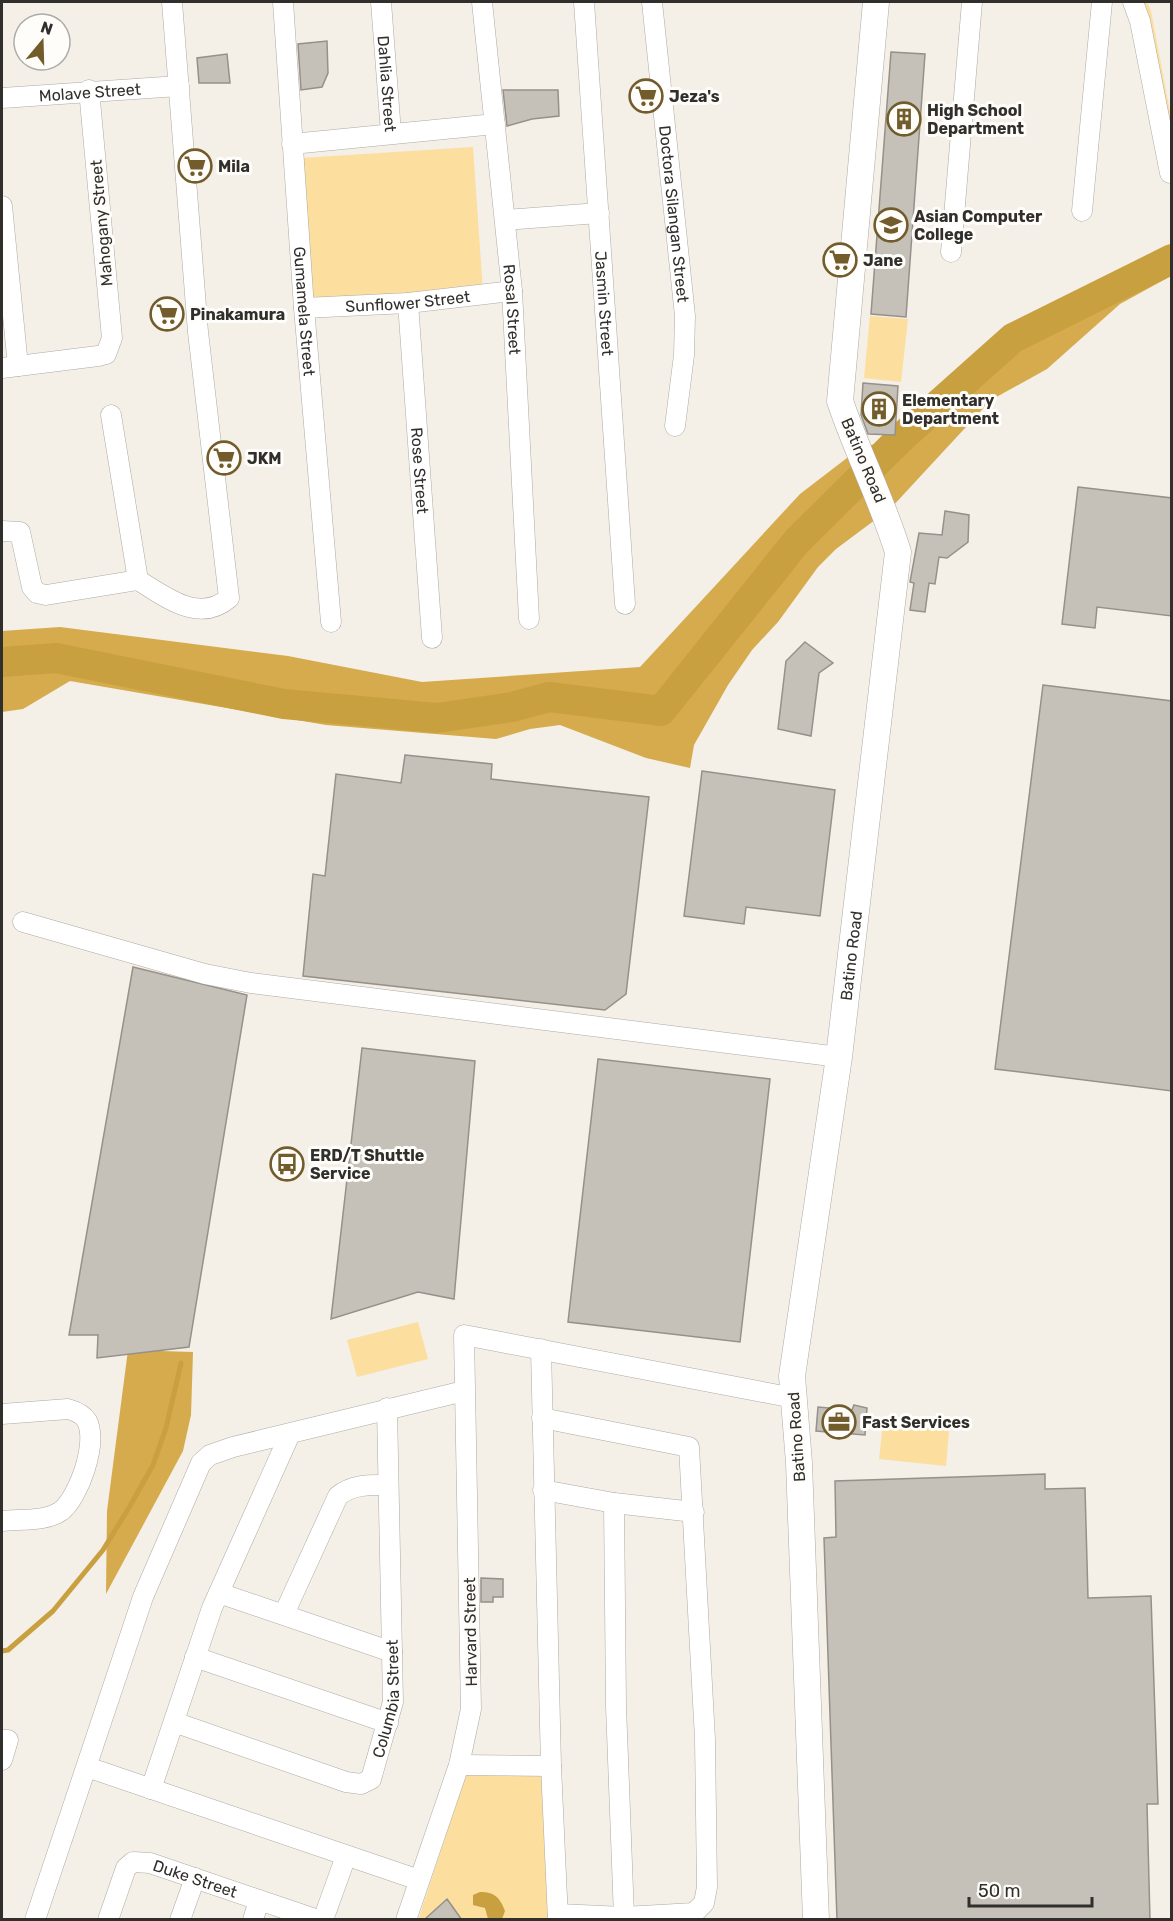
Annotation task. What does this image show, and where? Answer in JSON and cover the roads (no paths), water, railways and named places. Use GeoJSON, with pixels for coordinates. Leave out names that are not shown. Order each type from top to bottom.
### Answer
{"type":"FeatureCollection","features":[{"type":"Feature","properties":{"kind":"main road","name":"Batino Road"},"geometry":{"type":"LineString","coordinates":[[816,1920],[792,1376],[839,1057],[898,552],[887,515],[857,450],[840,401],[876,2]]}},
{"type":"Feature","properties":{"kind":"street"},"geometry":{"type":"LineString","coordinates":[[2,531],[20,532],[32,587],[37,593],[46,595],[138,580],[184,608],[220,606],[229,598],[198,332],[172,2]]}},
{"type":"Feature","properties":{"kind":"street","name":"Gumamela Street"},"geometry":{"type":"LineString","coordinates":[[283,2],[304,308],[331,622]]}},
{"type":"Feature","properties":{"kind":"street","name":"Dahlia Street"},"geometry":{"type":"LineString","coordinates":[[381,2],[391,134],[495,124]]}},
{"type":"Feature","properties":{"kind":"street","name":"Rosal Street"},"geometry":{"type":"LineString","coordinates":[[482,2],[512,291],[529,619]]}},
{"type":"Feature","properties":{"kind":"street","name":"Jasmin Street"},"geometry":{"type":"LineString","coordinates":[[584,2],[625,604]]}},
{"type":"Feature","properties":{"kind":"street","name":"Doctora Silangan Street"},"geometry":{"type":"LineString","coordinates":[[651,2],[684,286],[684,346],[675,426]]}},
{"type":"Feature","properties":{"kind":"street"},"geometry":{"type":"LineString","coordinates":[[951,252],[972,2]]}},
{"type":"Feature","properties":{"kind":"street"},"geometry":{"type":"LineString","coordinates":[[1082,211],[1101,2]]}},
{"type":"Feature","properties":{"kind":"street"},"geometry":{"type":"LineString","coordinates":[[1133,2],[1140,21],[1170,173]]}},
{"type":"Feature","properties":{"kind":"street","name":"Molave Street"},"geometry":{"type":"LineString","coordinates":[[2,98],[89,90],[180,86]]}},
{"type":"Feature","properties":{"kind":"street","name":"Mahogany Street"},"geometry":{"type":"LineString","coordinates":[[10,367],[106,354],[112,338],[89,90]]}},
{"type":"Feature","properties":{"kind":"street"},"geometry":{"type":"LineString","coordinates":[[292,144],[391,134]]}},
{"type":"Feature","properties":{"kind":"street"},"geometry":{"type":"LineString","coordinates":[[2,206],[10,367]]}},
{"type":"Feature","properties":{"kind":"street"},"geometry":{"type":"LineString","coordinates":[[505,220],[599,213]]}},
{"type":"Feature","properties":{"kind":"street","name":"Sunflower Street"},"geometry":{"type":"LineString","coordinates":[[304,308],[408,303],[512,291]]}},
{"type":"Feature","properties":{"kind":"street","name":"Rose Street"},"geometry":{"type":"LineString","coordinates":[[408,303],[432,638]]}},
{"type":"Feature","properties":{"kind":"street"},"geometry":{"type":"LineString","coordinates":[[111,415],[138,580]]}},
{"type":"Feature","properties":{"kind":"street"},"geometry":{"type":"LineString","coordinates":[[23,922],[205,974],[251,983],[839,1057]]}},
{"type":"Feature","properties":{"kind":"street","name":"Harvard Street"},"geometry":{"type":"LineString","coordinates":[[406,1920],[459,1765],[467,1733],[471,1697],[464,1335],[541,1349]]}},
{"type":"Feature","properties":{"kind":"street"},"geometry":{"type":"LineString","coordinates":[[542,1418],[689,1447],[705,1739],[705,1898],[694,1913],[624,1917],[558,1917],[551,1766],[543,1490],[541,1349],[794,1398]]}},
{"type":"Feature","properties":{"kind":"street"},"geometry":{"type":"LineString","coordinates":[[34,1920],[143,1597],[201,1463],[210,1455],[233,1447],[464,1390]]}},
{"type":"Feature","properties":{"kind":"street","name":"Columbia Street"},"geometry":{"type":"LineString","coordinates":[[174,1722],[346,1782],[361,1784],[370,1779],[393,1702],[387,1408]]}},
{"type":"Feature","properties":{"kind":"street"},"geometry":{"type":"LineString","coordinates":[[2,1414],[58,1409],[78,1412],[87,1421],[88,1427],[85,1470],[68,1503],[60,1512],[48,1517],[2,1521]]}},
{"type":"Feature","properties":{"kind":"street"},"geometry":{"type":"LineString","coordinates":[[151,1789],[219,1593],[290,1434]]}},
{"type":"Feature","properties":{"kind":"street"},"geometry":{"type":"LineString","coordinates":[[284,1614],[338,1496],[346,1490],[362,1485],[387,1485]]}},
{"type":"Feature","properties":{"kind":"street"},"geometry":{"type":"LineString","coordinates":[[543,1490],[614,1503],[694,1512]]}},
{"type":"Feature","properties":{"kind":"street"},"geometry":{"type":"LineString","coordinates":[[614,1503],[616,1706],[624,1917]]}},
{"type":"Feature","properties":{"kind":"street"},"geometry":{"type":"LineString","coordinates":[[219,1593],[392,1652]]}},
{"type":"Feature","properties":{"kind":"street"},"geometry":{"type":"LineString","coordinates":[[195,1657],[388,1723]]}},
{"type":"Feature","properties":{"kind":"street"},"geometry":{"type":"LineString","coordinates":[[2,1760],[5,1740]]}},
{"type":"Feature","properties":{"kind":"street"},"geometry":{"type":"LineString","coordinates":[[459,1765],[551,1766]]}},
{"type":"Feature","properties":{"kind":"street"},"geometry":{"type":"LineString","coordinates":[[87,1767],[419,1880]]}},
{"type":"Feature","properties":{"kind":"street"},"geometry":{"type":"LineString","coordinates":[[323,1920],[346,1856]]}},
{"type":"Feature","properties":{"kind":"street","name":"Duke Street"},"geometry":{"type":"LineString","coordinates":[[108,1920],[126,1868],[133,1862],[150,1863],[318,1920]]}},
{"type":"Feature","properties":{"kind":"street"},"geometry":{"type":"LineString","coordinates":[[180,1920],[195,1878]]}},
{"type":"Feature","properties":{"kind":"street"},"geometry":{"type":"LineString","coordinates":[[252,1920],[259,1900]]}},
{"type":"Feature","properties":{"kind":"waterway"},"geometry":{"type":"LineString","coordinates":[[2,662],[56,658],[284,704],[437,718],[512,707],[549,697],[661,711],[797,541],[902,437],[1013,338],[1172,259]]}},
{"type":"Feature","properties":{"kind":"waterway"},"geometry":{"type":"LineString","coordinates":[[2,1651],[8,1650],[53,1611],[103,1550],[153,1465],[166,1428],[181,1363]]}},
{"type":"Feature","properties":{"kind":"place","name":"Jeza's"},"geometry":{"type":"Point","coordinates":[646,96]}},
{"type":"Feature","properties":{"kind":"place","name":"High School Department"},"geometry":{"type":"Point","coordinates":[904,119]}},
{"type":"Feature","properties":{"kind":"place","name":"Mila"},"geometry":{"type":"Point","coordinates":[195,166]}},
{"type":"Feature","properties":{"kind":"place","name":"Asian Computer College"},"geometry":{"type":"Point","coordinates":[891,225]}},
{"type":"Feature","properties":{"kind":"place","name":"Jane"},"geometry":{"type":"Point","coordinates":[840,260]}},
{"type":"Feature","properties":{"kind":"place","name":"Pinakamura"},"geometry":{"type":"Point","coordinates":[167,314]}},
{"type":"Feature","properties":{"kind":"place","name":"Elementary Department"},"geometry":{"type":"Point","coordinates":[879,409]}},
{"type":"Feature","properties":{"kind":"place","name":"JKM"},"geometry":{"type":"Point","coordinates":[224,458]}},
{"type":"Feature","properties":{"kind":"place","name":"ERD/T Shuttle Service"},"geometry":{"type":"Point","coordinates":[287,1164]}},
{"type":"Feature","properties":{"kind":"place","name":"Fast Services"},"geometry":{"type":"Point","coordinates":[839,1422]}}]}
